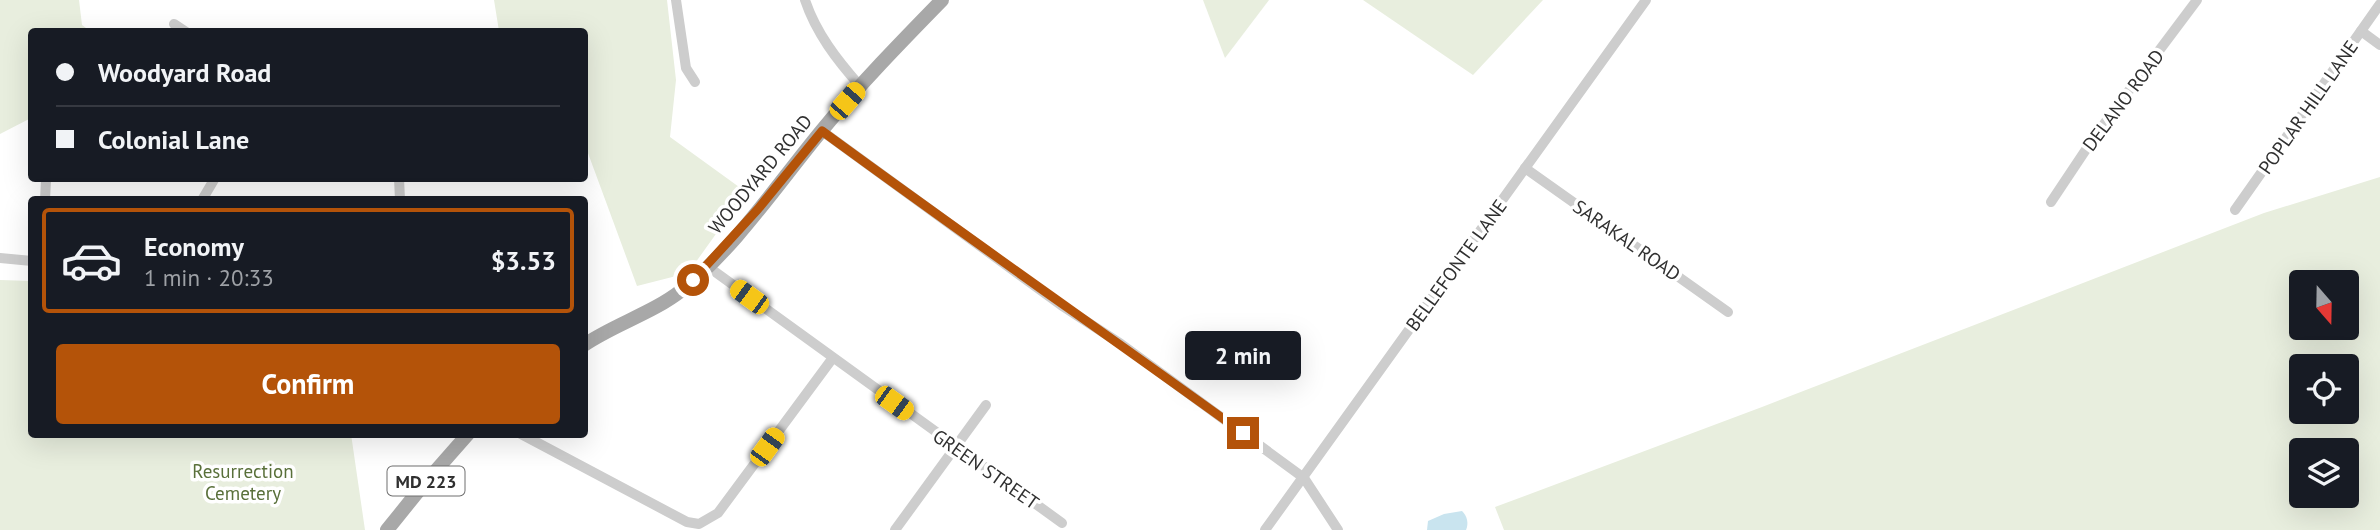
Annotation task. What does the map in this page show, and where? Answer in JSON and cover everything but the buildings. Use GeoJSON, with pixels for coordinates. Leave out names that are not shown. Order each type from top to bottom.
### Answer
{"type":"FeatureCollection","features":[{"type":"Feature","properties":{"kind":"main road","name":"WOODYARD ROAD"},"geometry":{"type":"LineString","coordinates":[[588,343],[664,302],[681,291],[707,266],[771,194],[860,86],[942,0]]}},
{"type":"Feature","properties":{"kind":"main road","name":"MD 223"},"geometry":{"type":"LineString","coordinates":[[387,530],[464,438]]}},
{"type":"Feature","properties":{"kind":"street"},"geometry":{"type":"LineString","coordinates":[[676,0],[686,68],[695,82]]}},
{"type":"Feature","properties":{"kind":"street"},"geometry":{"type":"LineString","coordinates":[[805,0],[828,46],[860,86]]}},
{"type":"Feature","properties":{"kind":"street","name":"BELLEFONTE LANE"},"geometry":{"type":"LineString","coordinates":[[1265,530],[1646,0]]}},
{"type":"Feature","properties":{"kind":"street","name":"DELANO ROAD"},"geometry":{"type":"LineString","coordinates":[[2050,202],[2095,136],[2197,0]]}},
{"type":"Feature","properties":{"kind":"street","name":"POPLAR HILL LANE"},"geometry":{"type":"LineString","coordinates":[[2235,209],[2380,4]]}},
{"type":"Feature","properties":{"kind":"street"},"geometry":{"type":"LineString","coordinates":[[174,24],[180,28]]}},
{"type":"Feature","properties":{"kind":"street"},"geometry":{"type":"LineString","coordinates":[[2361,31],[2380,45]]}},
{"type":"Feature","properties":{"kind":"street"},"geometry":{"type":"LineString","coordinates":[[822,131],[1304,478],[1338,530]]}},
{"type":"Feature","properties":{"kind":"street","name":"SARAKAL ROAD"},"geometry":{"type":"LineString","coordinates":[[1525,168],[1728,312]]}},
{"type":"Feature","properties":{"kind":"street"},"geometry":{"type":"LineString","coordinates":[[0,258],[28,261]]}},
{"type":"Feature","properties":{"kind":"street","name":"GREEN STREET"},"geometry":{"type":"LineString","coordinates":[[707,266],[1062,523]]}},
{"type":"Feature","properties":{"kind":"street"},"geometry":{"type":"LineString","coordinates":[[529,438],[687,522],[699,524],[718,513],[832,359]]}},
{"type":"Feature","properties":{"kind":"street"},"geometry":{"type":"LineString","coordinates":[[895,530],[986,405]]}},
{"type":"Feature","properties":{"kind":"green space"},"geometry":{"type":"Polygon","coordinates":[[[0,0],[79,0],[82,25],[86,28],[28,28],[28,120],[0,134],[0,0]]]}},
{"type":"Feature","properties":{"kind":"green space"},"geometry":{"type":"Polygon","coordinates":[[[494,0],[667,0],[676,80],[670,137],[746,192],[688,273],[637,286],[588,153],[588,28],[499,28],[494,0]]]}},
{"type":"Feature","properties":{"kind":"green space"},"geometry":{"type":"Polygon","coordinates":[[[1203,0],[1269,0],[1225,58],[1203,0]]]}},
{"type":"Feature","properties":{"kind":"green space"},"geometry":{"type":"Polygon","coordinates":[[[1363,0],[1543,0],[1473,75],[1363,0]]]}},
{"type":"Feature","properties":{"kind":"green space"},"geometry":{"type":"Polygon","coordinates":[[[2380,177],[2380,530],[1504,530],[1495,507],[2264,213],[2380,177]]]}},
{"type":"Feature","properties":{"kind":"green space","name":"Resurrection Cemetery"},"geometry":{"type":"Polygon","coordinates":[[[0,280],[28,281],[28,438],[352,438],[365,530],[0,530],[0,280]]]}},
{"type":"Feature","properties":{"kind":"water"},"geometry":{"type":"Polygon","coordinates":[[[1462,511],[1467,520],[1466,530],[1427,530],[1428,521],[1444,514],[1462,511]]]}},
{"type":"Feature","properties":{"kind":"route"},"geometry":{"type":"LineString","coordinates":[[693,280],[778,186],[822,131],[1060,305],[1121,344],[1243,433]]}}]}
